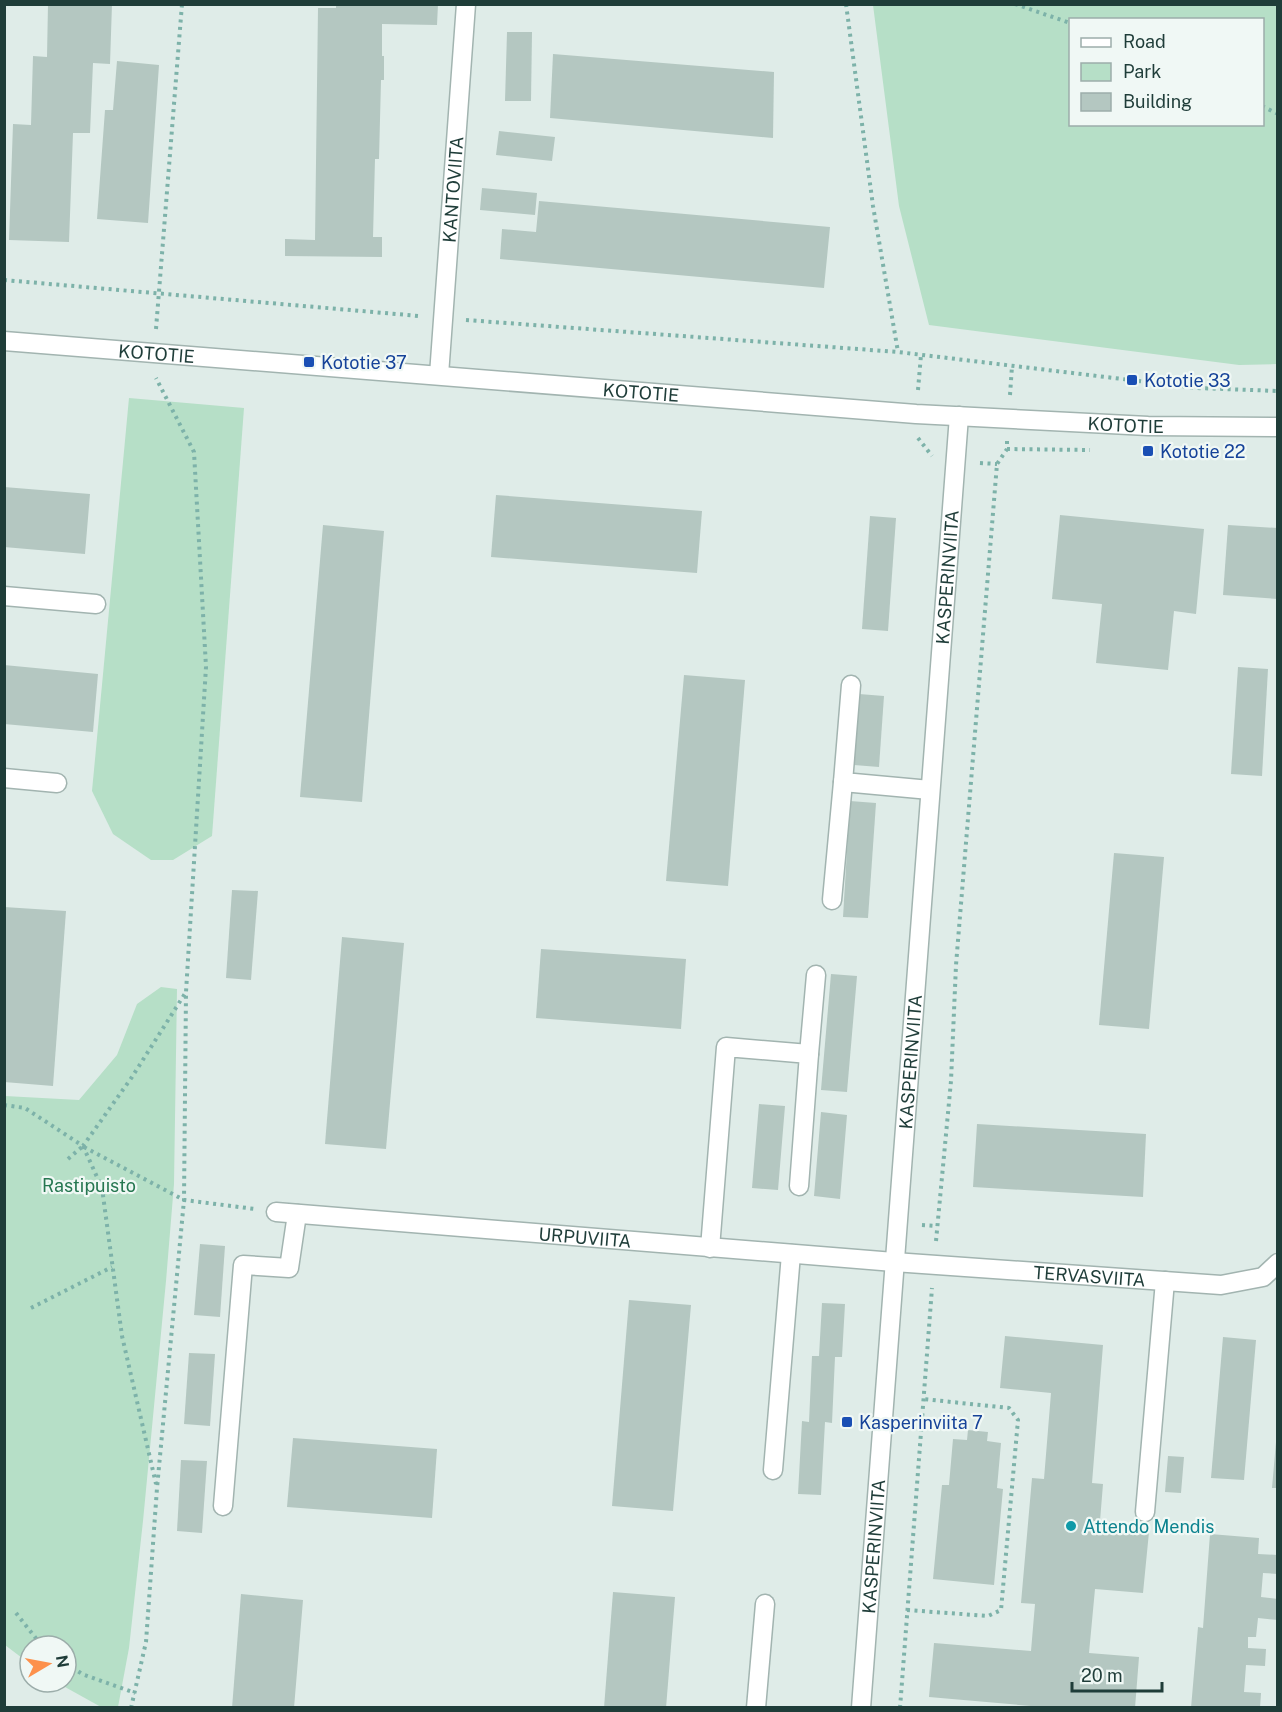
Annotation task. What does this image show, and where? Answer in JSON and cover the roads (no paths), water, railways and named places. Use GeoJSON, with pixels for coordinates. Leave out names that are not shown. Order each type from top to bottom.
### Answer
{"type":"FeatureCollection","features":[{"type":"Feature","properties":{"kind":"street","name":"KANTOVIITA"},"geometry":{"type":"LineString","coordinates":[[439,375],[441,318],[466,4]]}},
{"type":"Feature","properties":{"kind":"street","name":"KOTOTIE"},"geometry":{"type":"LineString","coordinates":[[4,341],[1009,420],[1148,426],[1278,427]]}},
{"type":"Feature","properties":{"kind":"street","name":"KASPERINVIITA"},"geometry":{"type":"LineString","coordinates":[[861,1707],[959,416]]}},
{"type":"Feature","properties":{"kind":"street"},"geometry":{"type":"LineString","coordinates":[[4,596],[96,604]]}},
{"type":"Feature","properties":{"kind":"street"},"geometry":{"type":"LineString","coordinates":[[832,900],[851,685]]}},
{"type":"Feature","properties":{"kind":"street"},"geometry":{"type":"LineString","coordinates":[[4,778],[57,783]]}},
{"type":"Feature","properties":{"kind":"street"},"geometry":{"type":"LineString","coordinates":[[843,782],[930,790]]}},
{"type":"Feature","properties":{"kind":"street"},"geometry":{"type":"LineString","coordinates":[[799,1186],[816,975]]}},
{"type":"Feature","properties":{"kind":"street"},"geometry":{"type":"LineString","coordinates":[[710,1248],[726,1047],[809,1054]]}},
{"type":"Feature","properties":{"kind":"street","name":"URPUVIITA"},"geometry":{"type":"LineString","coordinates":[[276,1212],[894,1262]]}},
{"type":"Feature","properties":{"kind":"street"},"geometry":{"type":"LineString","coordinates":[[223,1506],[243,1265],[289,1268],[297,1214]]}},
{"type":"Feature","properties":{"kind":"street"},"geometry":{"type":"LineString","coordinates":[[773,1470],[791,1254]]}},
{"type":"Feature","properties":{"kind":"street","name":"TERVASVIITA"},"geometry":{"type":"LineString","coordinates":[[894,1262],[1221,1285],[1263,1277],[1278,1263]]}},
{"type":"Feature","properties":{"kind":"street"},"geometry":{"type":"LineString","coordinates":[[1145,1512],[1165,1281]]}},
{"type":"Feature","properties":{"kind":"street"},"geometry":{"type":"LineString","coordinates":[[756,1707],[765,1605]]}},
{"type":"Feature","properties":{"kind":"place","name":"Kototie 37"},"geometry":{"type":"Point","coordinates":[309,362]}},
{"type":"Feature","properties":{"kind":"place","name":"Kototie 33"},"geometry":{"type":"Point","coordinates":[1132,380]}},
{"type":"Feature","properties":{"kind":"place","name":"Kototie 22"},"geometry":{"type":"Point","coordinates":[1148,451]}},
{"type":"Feature","properties":{"kind":"place","name":"Kasperinviita 7"},"geometry":{"type":"Point","coordinates":[847,1422]}},
{"type":"Feature","properties":{"kind":"place","name":"Attendo Mendis"},"geometry":{"type":"Point","coordinates":[1071,1526]}},
{"type":"Feature","properties":{"kind":"park label","name":"Rastipuisto"},"geometry":{"type":"Point","coordinates":[89,1185]}}]}
